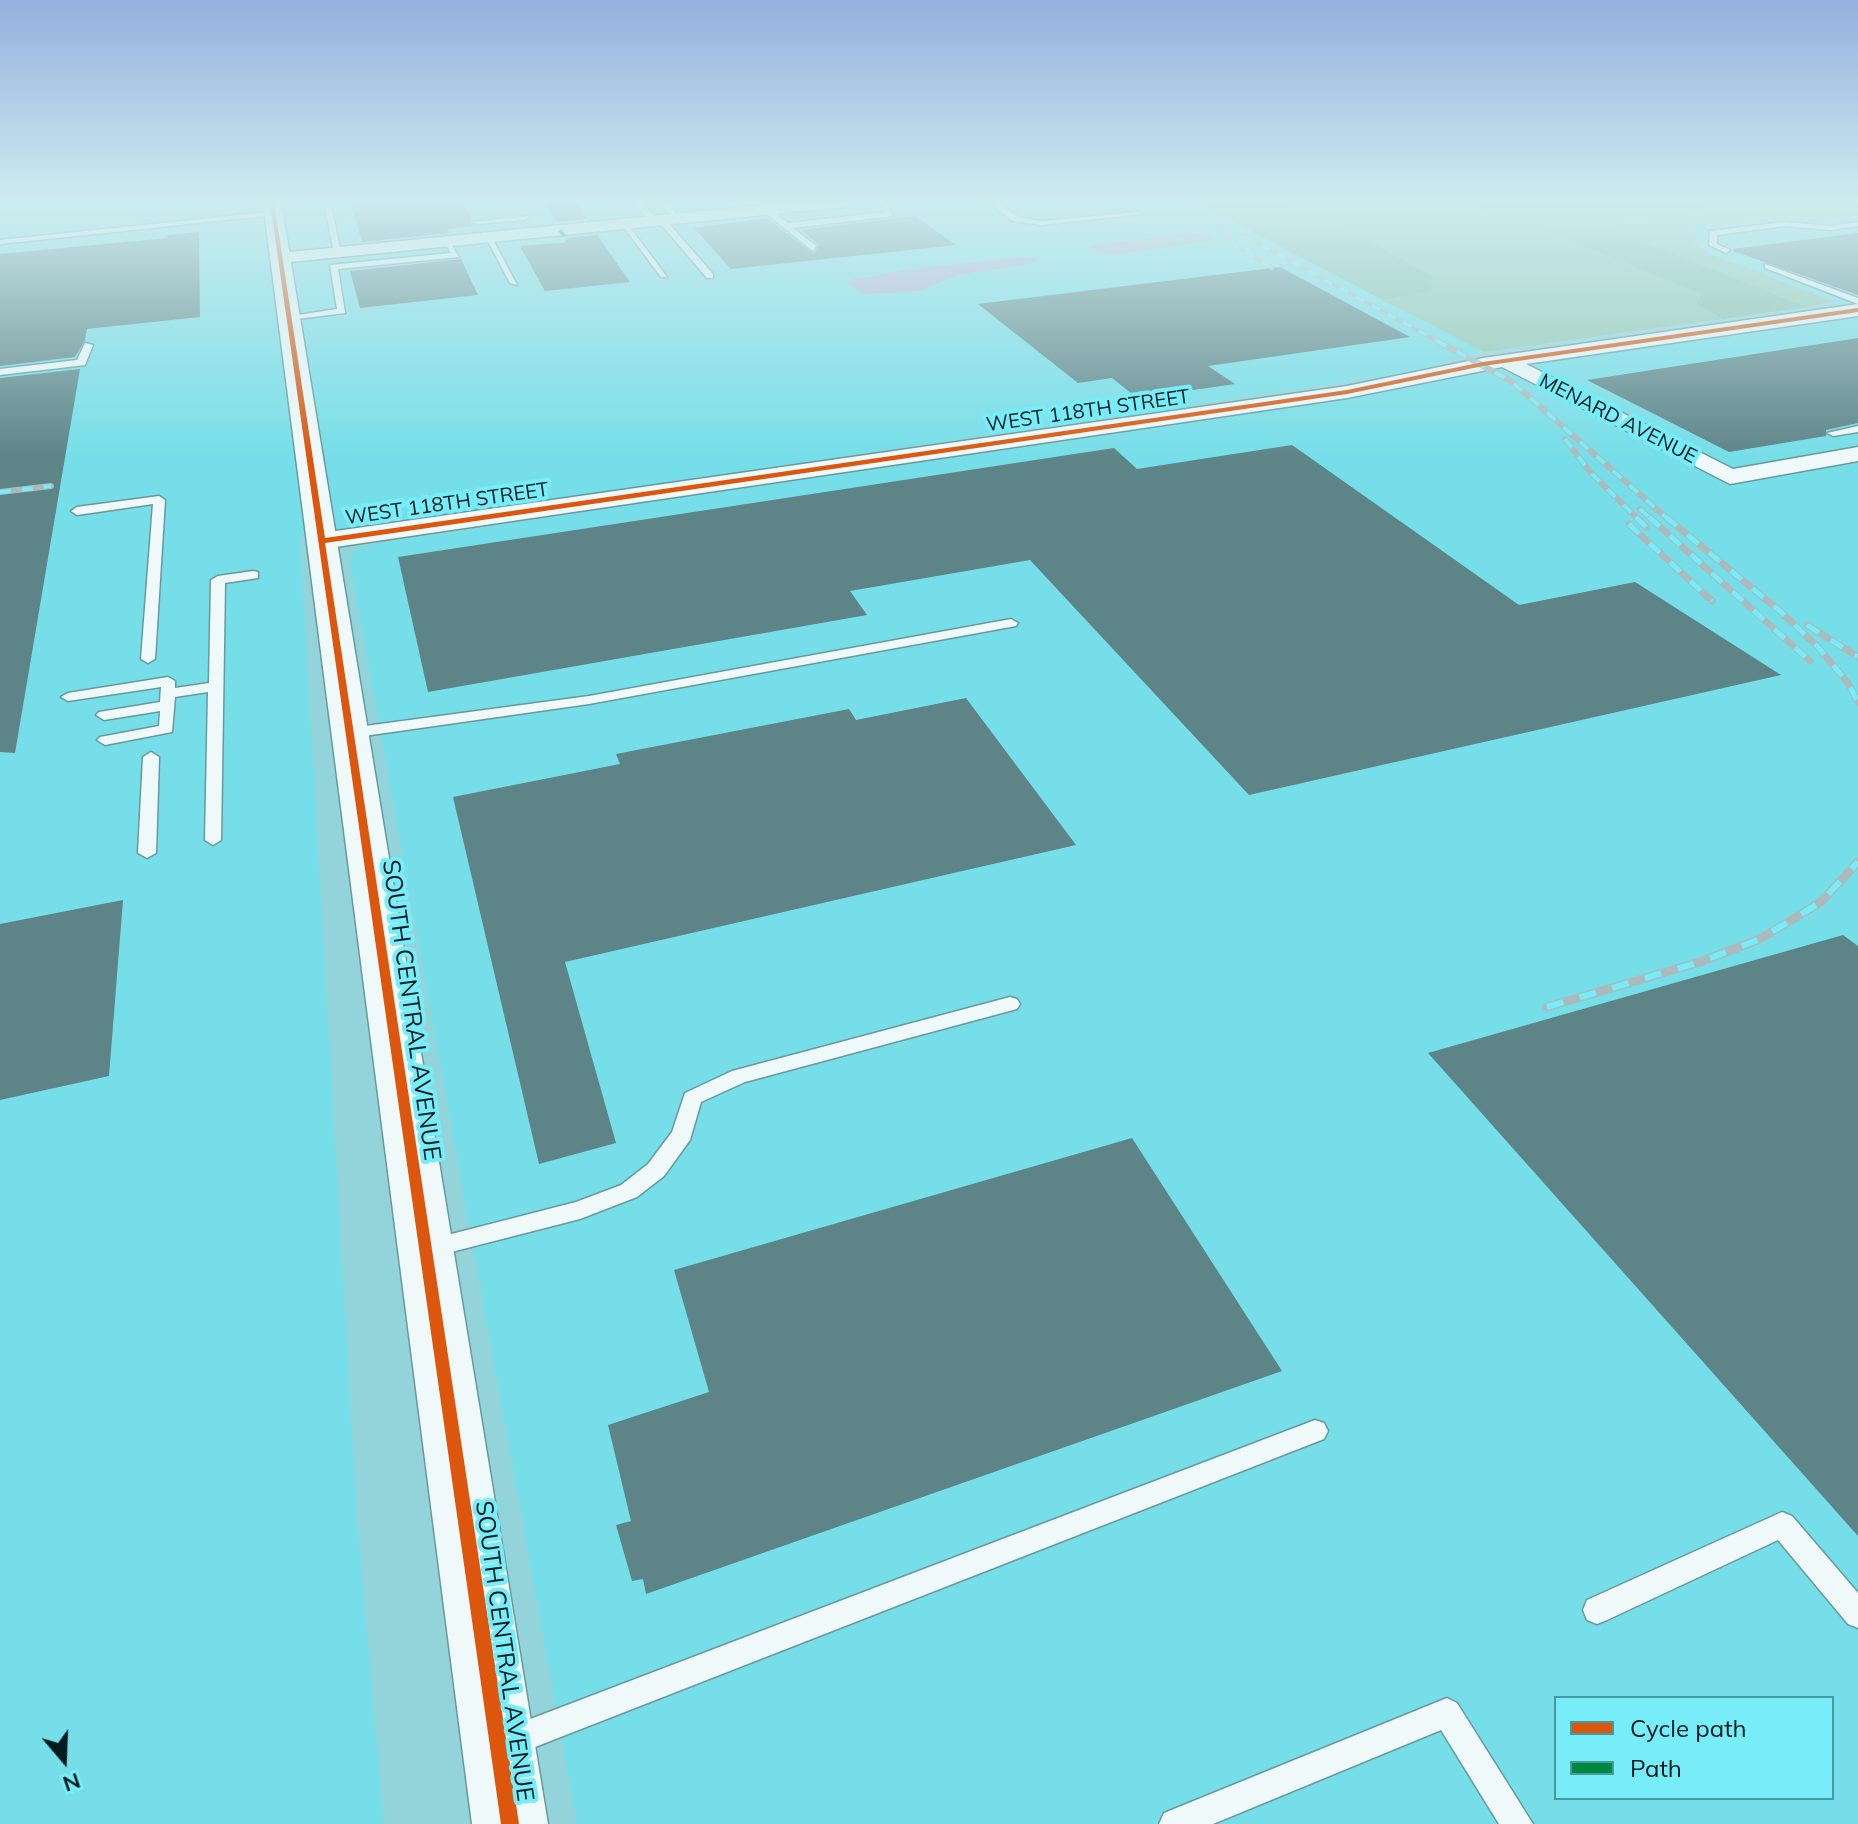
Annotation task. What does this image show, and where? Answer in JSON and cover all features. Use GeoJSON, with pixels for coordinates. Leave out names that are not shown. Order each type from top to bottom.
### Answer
{"type":"FeatureCollection","features":[{"type":"Feature","properties":{"kind":"street","name":"SOUTH CENTRAL AVENUE"},"geometry":{"type":"LineString","coordinates":[[286,287],[510,1824]]}},
{"type":"Feature","properties":{"kind":"street","name":"WEST 118TH STREET"},"geometry":{"type":"LineString","coordinates":[[322,541],[1347,392],[1505,361],[1858,310]]}},
{"type":"Feature","properties":{"kind":"street","name":"MENARD AVENUE"},"geometry":{"type":"LineString","coordinates":[[1505,361],[1730,477],[1858,454]]}},
{"type":"Feature","properties":{"kind":"lane"},"geometry":{"type":"LineString","coordinates":[[289,317],[342,311],[337,287]]}},
{"type":"Feature","properties":{"kind":"lane"},"geometry":{"type":"LineString","coordinates":[[1820,287],[1858,301]]}},
{"type":"Feature","properties":{"kind":"lane"},"geometry":{"type":"LineString","coordinates":[[1834,293],[1858,289]]}},
{"type":"Feature","properties":{"kind":"lane"},"geometry":{"type":"LineString","coordinates":[[0,372],[81,363],[88,345]]}},
{"type":"Feature","properties":{"kind":"lane"},"geometry":{"type":"LineString","coordinates":[[1833,433],[1858,429]]}},
{"type":"Feature","properties":{"kind":"lane"},"geometry":{"type":"LineString","coordinates":[[77,511],[159,500],[148,659]]}},
{"type":"Feature","properties":{"kind":"lane"},"geometry":{"type":"LineString","coordinates":[[213,840],[218,580],[253,575]]}},
{"type":"Feature","properties":{"kind":"lane"},"geometry":{"type":"LineString","coordinates":[[350,733],[589,700],[1011,623]]}},
{"type":"Feature","properties":{"kind":"lane"},"geometry":{"type":"LineString","coordinates":[[68,697],[168,681],[167,729],[105,740]]}},
{"type":"Feature","properties":{"kind":"lane"},"geometry":{"type":"LineString","coordinates":[[104,715],[215,686]]}},
{"type":"Feature","properties":{"kind":"lane"},"geometry":{"type":"LineString","coordinates":[[147,853],[151,757]]}},
{"type":"Feature","properties":{"kind":"lane"},"geometry":{"type":"LineString","coordinates":[[426,1250],[580,1210],[629,1191],[656,1170],[682,1134],[692,1098],[739,1076],[1010,1004]]}},
{"type":"Feature","properties":{"kind":"lane"},"geometry":{"type":"LineString","coordinates":[[498,1746],[1315,1431]]}},
{"type":"Feature","properties":{"kind":"lane"},"geometry":{"type":"LineString","coordinates":[[1597,1610],[1782,1525],[1858,1614]]}},
{"type":"Feature","properties":{"kind":"lane"},"geometry":{"type":"LineString","coordinates":[[1175,1824],[1447,1713],[1517,1824]]}},
{"type":"Feature","properties":{"kind":"shaded area"},"geometry":{"type":"Polygon","coordinates":[[[0,287],[1359,287],[1484,352],[1412,372],[300,537],[357,1517],[384,1824],[0,1824],[0,287]]]}},
{"type":"Feature","properties":{"kind":"shaded area"},"geometry":{"type":"Polygon","coordinates":[[[854,287],[929,287],[920,291],[863,294],[854,287]]]}},
{"type":"Feature","properties":{"kind":"shaded area"},"geometry":{"type":"Polygon","coordinates":[[[1798,287],[1858,287],[1858,305],[1837,308],[1834,301],[1798,287]]]}},
{"type":"Feature","properties":{"kind":"shaded area"},"geometry":{"type":"Polygon","coordinates":[[[1858,316],[1858,1824],[577,1824],[349,557],[373,544],[1342,398],[1453,375],[1858,316]]]}},
{"type":"Feature","properties":{"kind":"green space"},"geometry":{"type":"Polygon","coordinates":[[[1358,287],[1431,287],[1430,291],[1383,300],[1358,287]]]}},
{"type":"Feature","properties":{"kind":"green space"},"geometry":{"type":"Polygon","coordinates":[[[1425,287],[1685,287],[1702,294],[1697,305],[1722,319],[1484,352],[1383,300],[1430,291],[1425,287]]]}},
{"type":"Feature","properties":{"kind":"green space"},"geometry":{"type":"Polygon","coordinates":[[[1684,287],[1757,287],[1807,307],[1723,319],[1697,305],[1701,294],[1684,287]]]}},
{"type":"Feature","properties":{"kind":"green space"},"geometry":{"type":"Polygon","coordinates":[[[1757,287],[1797,287],[1834,301],[1807,307],[1757,287]]]}},
{"type":"Feature","properties":{"kind":"building"},"geometry":{"type":"Polygon","coordinates":[[[0,287],[200,287],[200,317],[87,329],[85,340],[75,357],[0,366],[0,287]]]}},
{"type":"Feature","properties":{"kind":"building"},"geometry":{"type":"Polygon","coordinates":[[[354,287],[474,287],[478,295],[360,308],[354,287]]]}},
{"type":"Feature","properties":{"kind":"building"},"geometry":{"type":"Polygon","coordinates":[[[543,287],[582,287],[545,291],[543,287]]]}},
{"type":"Feature","properties":{"kind":"building"},"geometry":{"type":"Polygon","coordinates":[[[1116,287],[1317,287],[1410,337],[1208,366],[1235,384],[1137,398],[1112,378],[1078,383],[978,304],[1116,287]]]}},
{"type":"Feature","properties":{"kind":"building"},"geometry":{"type":"Polygon","coordinates":[[[1836,287],[1858,287],[1858,295],[1836,287]]]}},
{"type":"Feature","properties":{"kind":"building"},"geometry":{"type":"Polygon","coordinates":[[[1858,338],[1858,423],[1826,430],[1826,436],[1729,452],[1587,380],[1858,338]]]}},
{"type":"Feature","properties":{"kind":"building"},"geometry":{"type":"Polygon","coordinates":[[[80,369],[15,753],[0,752],[0,378],[80,369]]]}},
{"type":"Feature","properties":{"kind":"building"},"geometry":{"type":"Polygon","coordinates":[[[1292,445],[1519,605],[1635,582],[1781,675],[1249,795],[1030,560],[850,591],[867,615],[428,692],[398,557],[1114,448],[1137,469],[1292,445]]]}},
{"type":"Feature","properties":{"kind":"building"},"geometry":{"type":"Polygon","coordinates":[[[966,698],[1076,845],[565,962],[616,1143],[539,1164],[453,797],[620,764],[616,754],[849,709],[856,720],[966,698]]]}},
{"type":"Feature","properties":{"kind":"building"},"geometry":{"type":"Polygon","coordinates":[[[123,900],[109,1076],[0,1100],[0,924],[123,900]]]}},
{"type":"Feature","properties":{"kind":"building"},"geometry":{"type":"Polygon","coordinates":[[[1843,935],[1858,946],[1858,1536],[1428,1053],[1843,935]]]}},
{"type":"Feature","properties":{"kind":"building"},"geometry":{"type":"Polygon","coordinates":[[[1132,1138],[1282,1371],[646,1594],[643,1579],[632,1581],[616,1525],[631,1521],[608,1425],[709,1392],[674,1270],[1132,1138]]]}},
{"type":"Feature","properties":{"kind":"railway"},"geometry":{"type":"LineString","coordinates":[[1338,287],[1441,343]]}},
{"type":"Feature","properties":{"kind":"railway"},"geometry":{"type":"LineString","coordinates":[[1437,341],[1511,381],[1668,519]]}},
{"type":"Feature","properties":{"kind":"railway"},"geometry":{"type":"LineString","coordinates":[[1565,439],[1591,473],[1638,519]]}},
{"type":"Feature","properties":{"kind":"railway"},"geometry":{"type":"LineString","coordinates":[[0,492],[51,486]]}},
{"type":"Feature","properties":{"kind":"railway"},"geometry":{"type":"LineString","coordinates":[[1640,509],[1651,519]]}},
{"type":"Feature","properties":{"kind":"railway"},"geometry":{"type":"LineString","coordinates":[[1649,517],[1810,661]]}},
{"type":"Feature","properties":{"kind":"railway"},"geometry":{"type":"LineString","coordinates":[[1666,517],[1781,612],[1817,646],[1848,683],[1858,702]]}},
{"type":"Feature","properties":{"kind":"railway"},"geometry":{"type":"LineString","coordinates":[[1638,519],[1646,527]]}},
{"type":"Feature","properties":{"kind":"railway"},"geometry":{"type":"LineString","coordinates":[[1629,524],[1712,601]]}},
{"type":"Feature","properties":{"kind":"railway"},"geometry":{"type":"LineString","coordinates":[[1807,625],[1858,657]]}},
{"type":"Feature","properties":{"kind":"railway"},"geometry":{"type":"LineString","coordinates":[[1547,1007],[1700,962],[1760,939],[1821,902],[1858,862]]}},
{"type":"Feature","properties":{"kind":"cycle path"},"geometry":{"type":"LineString","coordinates":[[284,287],[510,1824]]}},
{"type":"Feature","properties":{"kind":"cycle path"},"geometry":{"type":"LineString","coordinates":[[322,541],[1347,392],[1483,364],[1858,310]]}}]}
